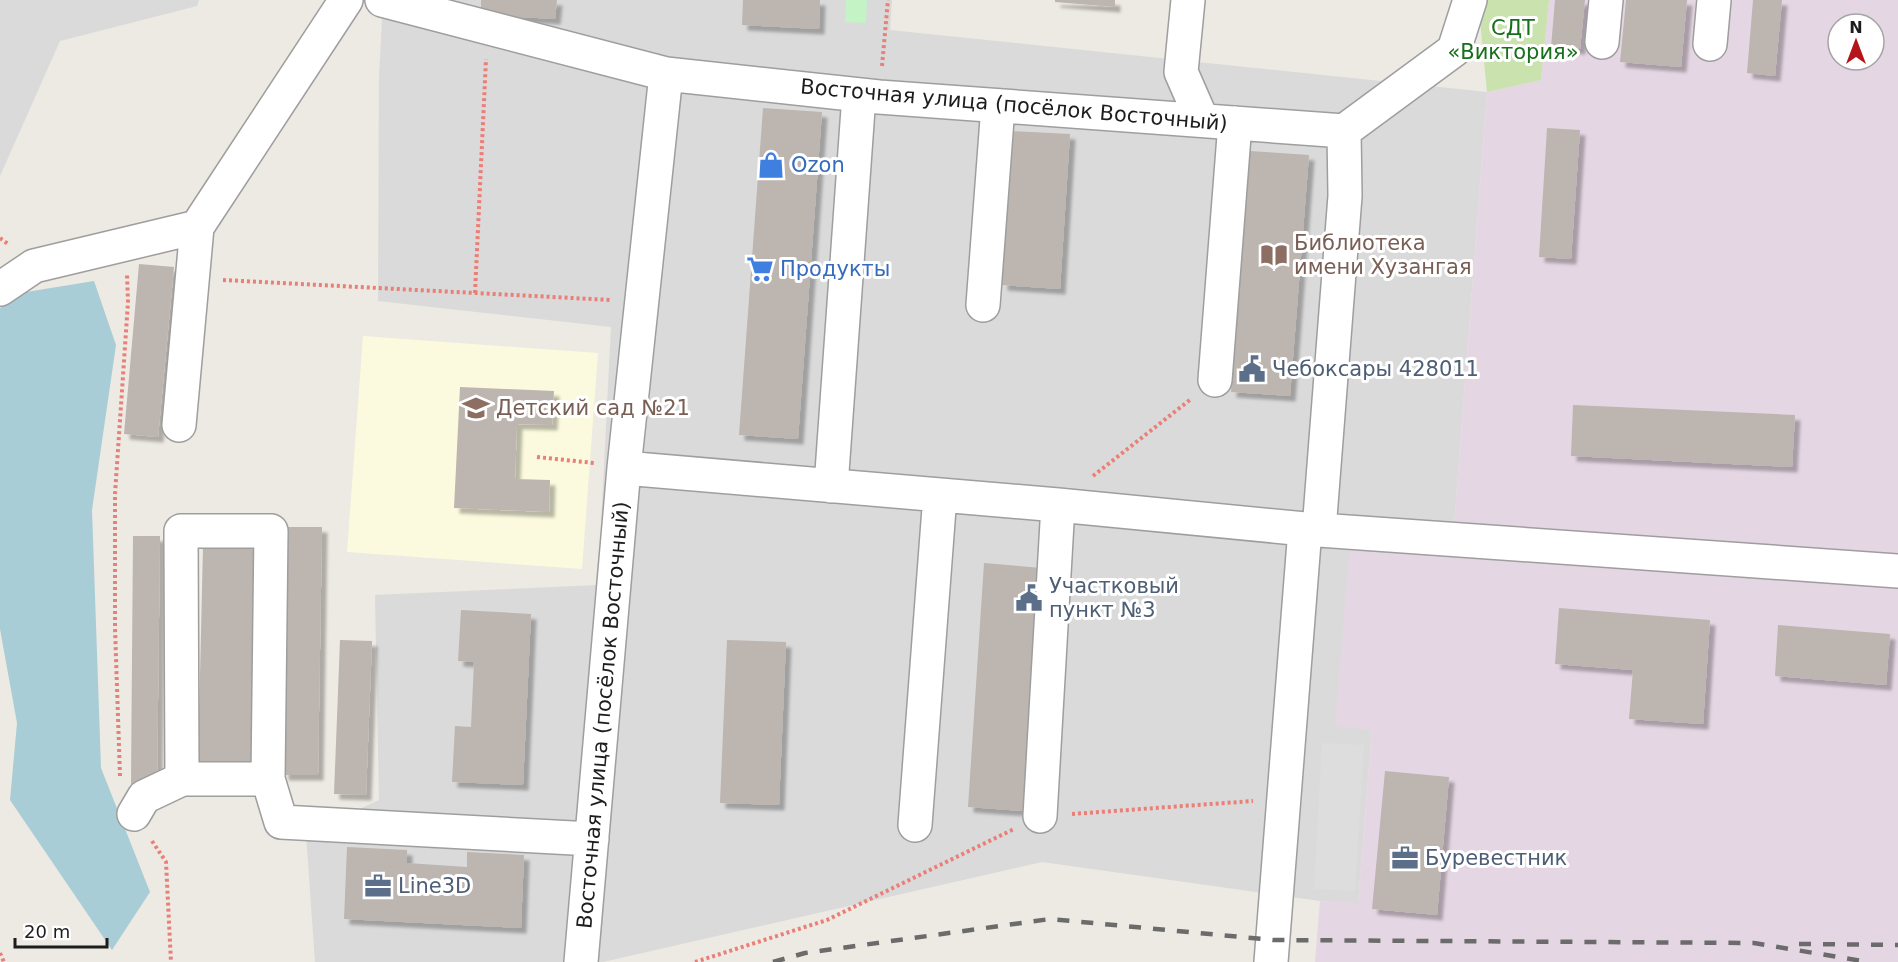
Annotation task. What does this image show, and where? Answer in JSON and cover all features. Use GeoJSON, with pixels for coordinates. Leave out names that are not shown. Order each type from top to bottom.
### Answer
{"type":"FeatureCollection","features":[{"type":"Feature","properties":{"kind":"street"},"geometry":{"type":"LineString","coordinates":[[179,425],[197,227],[346,0]]}},
{"type":"Feature","properties":{"kind":"street"},"geometry":{"type":"LineString","coordinates":[[382,0],[666,74]]}},
{"type":"Feature","properties":{"kind":"street"},"geometry":{"type":"LineString","coordinates":[[1188,0],[1181,72],[1202,120]]}},
{"type":"Feature","properties":{"kind":"street"},"geometry":{"type":"LineString","coordinates":[[1271,962],[1284,799],[1345,196],[1344,131],[1454,50],[1470,0]]}},
{"type":"Feature","properties":{"kind":"street"},"geometry":{"type":"LineString","coordinates":[[1602,42],[1606,0]]}},
{"type":"Feature","properties":{"kind":"street"},"geometry":{"type":"LineString","coordinates":[[1710,44],[1714,0]]}},
{"type":"Feature","properties":{"kind":"street","name":"Восточная улица (посёлок Восточный)"},"geometry":{"type":"LineString","coordinates":[[581,962],[624,468],[666,74],[869,96],[1344,131]]}},
{"type":"Feature","properties":{"kind":"street"},"geometry":{"type":"LineString","coordinates":[[831,486],[869,96]]}},
{"type":"Feature","properties":{"kind":"street"},"geometry":{"type":"LineString","coordinates":[[983,305],[998,106]]}},
{"type":"Feature","properties":{"kind":"street"},"geometry":{"type":"LineString","coordinates":[[1215,380],[1235,123]]}},
{"type":"Feature","properties":{"kind":"street"},"geometry":{"type":"LineString","coordinates":[[0,289],[34,266],[197,227]]}},
{"type":"Feature","properties":{"kind":"street"},"geometry":{"type":"LineString","coordinates":[[624,468],[1058,505],[1312,530],[1898,571]]}},
{"type":"Feature","properties":{"kind":"street"},"geometry":{"type":"LineString","coordinates":[[915,825],[939,495]]}},
{"type":"Feature","properties":{"kind":"street"},"geometry":{"type":"LineString","coordinates":[[1040,816],[1058,505]]}},
{"type":"Feature","properties":{"kind":"street"},"geometry":{"type":"LineString","coordinates":[[182,779],[181,531],[271,531],[268,779],[281,822],[592,839]]}},
{"type":"Feature","properties":{"kind":"street"},"geometry":{"type":"LineString","coordinates":[[134,814],[144,797],[182,779],[268,779]]}},
{"type":"Feature","properties":{"kind":"path"},"geometry":{"type":"LineString","coordinates":[[869,96],[888,0]]}},
{"type":"Feature","properties":{"kind":"path"},"geometry":{"type":"LineString","coordinates":[[474,293],[488,28]]}},
{"type":"Feature","properties":{"kind":"path"},"geometry":{"type":"LineString","coordinates":[[126,244],[128,302],[115,494],[115,628],[120,793],[166,862],[171,962]]}},
{"type":"Feature","properties":{"kind":"path"},"geometry":{"type":"LineString","coordinates":[[192,279],[642,301]]}},
{"type":"Feature","properties":{"kind":"path"},"geometry":{"type":"LineString","coordinates":[[1058,505],[1215,380]]}},
{"type":"Feature","properties":{"kind":"path"},"geometry":{"type":"LineString","coordinates":[[537,457],[624,468]]}},
{"type":"Feature","properties":{"kind":"path"},"geometry":{"type":"LineString","coordinates":[[694,962],[827,920],[1040,816],[1284,799]]}},
{"type":"Feature","properties":{"kind":"path"},"geometry":{"type":"LineString","coordinates":[[0,953],[4,962]]}},
{"type":"Feature","properties":{"kind":"shaded area"},"geometry":{"type":"Polygon","coordinates":[[[0,0],[199,0],[197,6],[60,41],[0,176],[0,0]]]}},
{"type":"Feature","properties":{"kind":"shaded area"},"geometry":{"type":"Polygon","coordinates":[[[383,0],[892,0],[890,30],[1487,92],[1453,539],[1335,726],[1372,729],[1358,904],[1320,901],[1042,862],[603,962],[315,962],[306,834],[379,800],[375,595],[598,585],[611,327],[378,301],[379,78],[383,0]]]}},
{"type":"Feature","properties":{"kind":"shaded area"},"geometry":{"type":"Polygon","coordinates":[[[1549,0],[1898,0],[1898,962],[1315,962],[1320,901],[1358,903],[1372,730],[1335,727],[1350,542],[1453,539],[1487,92],[1541,80],[1549,0]]]}},
{"type":"Feature","properties":{"kind":"shaded area","name":"Детский сад №21"},"geometry":{"type":"Polygon","coordinates":[[[363,336],[598,353],[582,569],[347,552],[363,336]]]}},
{"type":"Feature","properties":{"kind":"shaded area"},"geometry":{"type":"Polygon","coordinates":[[[1322,743],[1364,745],[1355,891],[1314,889],[1322,743]]]}},
{"type":"Feature","properties":{"kind":"green space"},"geometry":{"type":"Polygon","coordinates":[[[846,0],[867,0],[866,23],[845,22],[846,0]]]}},
{"type":"Feature","properties":{"kind":"green space","name":"СДТ «Виктория»"},"geometry":{"type":"Polygon","coordinates":[[[1478,0],[1549,0],[1541,80],[1487,92],[1478,0]]]}},
{"type":"Feature","properties":{"kind":"water"},"geometry":{"type":"Polygon","coordinates":[[[94,281],[116,345],[92,510],[101,768],[150,892],[112,950],[10,800],[17,723],[0,629],[0,308],[20,293],[94,281]]]}},
{"type":"Feature","properties":{"kind":"building"},"geometry":{"type":"Polygon","coordinates":[[[481,0],[557,0],[555,19],[481,15],[481,0]]]}},
{"type":"Feature","properties":{"kind":"building"},"geometry":{"type":"Polygon","coordinates":[[[743,0],[820,0],[819,29],[742,25],[743,0]]]}},
{"type":"Feature","properties":{"kind":"building"},"geometry":{"type":"Polygon","coordinates":[[[1055,0],[1115,0],[1115,7],[1055,2],[1055,0]]]}},
{"type":"Feature","properties":{"kind":"building"},"geometry":{"type":"Polygon","coordinates":[[[1555,0],[1585,0],[1580,49],[1551,47],[1555,0]]]}},
{"type":"Feature","properties":{"kind":"building"},"geometry":{"type":"Polygon","coordinates":[[[1626,0],[1687,0],[1681,67],[1620,62],[1626,0]]]}},
{"type":"Feature","properties":{"kind":"building"},"geometry":{"type":"Polygon","coordinates":[[[1753,0],[1782,0],[1775,76],[1747,73],[1753,0]]]}},
{"type":"Feature","properties":{"kind":"building"},"geometry":{"type":"Polygon","coordinates":[[[763,108],[822,112],[798,439],[739,435],[763,108]]]}},
{"type":"Feature","properties":{"kind":"building"},"geometry":{"type":"Polygon","coordinates":[[[1547,128],[1580,130],[1571,259],[1539,257],[1547,128]]]}},
{"type":"Feature","properties":{"kind":"building"},"geometry":{"type":"Polygon","coordinates":[[[1011,131],[1070,134],[1060,289],[1002,285],[1011,131]]]}},
{"type":"Feature","properties":{"kind":"building"},"geometry":{"type":"Polygon","coordinates":[[[1250,151],[1309,155],[1290,396],[1231,392],[1250,151]]]}},
{"type":"Feature","properties":{"kind":"building"},"geometry":{"type":"Polygon","coordinates":[[[139,264],[174,267],[158,437],[124,434],[139,264]]]}},
{"type":"Feature","properties":{"kind":"building"},"geometry":{"type":"Polygon","coordinates":[[[460,387],[554,391],[552,425],[517,424],[515,479],[550,480],[549,512],[454,508],[460,387]]]}},
{"type":"Feature","properties":{"kind":"building"},"geometry":{"type":"Polygon","coordinates":[[[1573,405],[1795,415],[1792,467],[1571,456],[1573,405]]]}},
{"type":"Feature","properties":{"kind":"building"},"geometry":{"type":"Polygon","coordinates":[[[287,527],[322,527],[318,775],[283,775],[287,527]]]}},
{"type":"Feature","properties":{"kind":"building"},"geometry":{"type":"Polygon","coordinates":[[[133,536],[160,536],[157,784],[131,784],[133,536]]]}},
{"type":"Feature","properties":{"kind":"building"},"geometry":{"type":"Polygon","coordinates":[[[203,546],[257,547],[252,763],[198,762],[203,546]]]}},
{"type":"Feature","properties":{"kind":"building"},"geometry":{"type":"Polygon","coordinates":[[[984,563],[1041,568],[1024,811],[968,807],[984,563]]]}},
{"type":"Feature","properties":{"kind":"building"},"geometry":{"type":"Polygon","coordinates":[[[1559,608],[1710,620],[1703,724],[1629,719],[1633,670],[1555,664],[1559,608]]]}},
{"type":"Feature","properties":{"kind":"building"},"geometry":{"type":"Polygon","coordinates":[[[461,610],[531,614],[523,785],[452,782],[455,726],[471,727],[474,662],[458,661],[461,610]]]}},
{"type":"Feature","properties":{"kind":"building"},"geometry":{"type":"Polygon","coordinates":[[[1778,625],[1890,634],[1886,685],[1775,676],[1778,625]]]}},
{"type":"Feature","properties":{"kind":"building"},"geometry":{"type":"Polygon","coordinates":[[[340,640],[372,641],[366,795],[334,794],[340,640]]]}},
{"type":"Feature","properties":{"kind":"building"},"geometry":{"type":"Polygon","coordinates":[[[727,640],[786,642],[779,805],[720,803],[727,640]]]}},
{"type":"Feature","properties":{"kind":"building"},"geometry":{"type":"Polygon","coordinates":[[[1385,771],[1449,777],[1437,915],[1372,909],[1385,771]]]}},
{"type":"Feature","properties":{"kind":"building"},"geometry":{"type":"Polygon","coordinates":[[[347,847],[407,850],[407,863],[467,867],[467,852],[524,855],[521,928],[344,919],[347,847]]]}},
{"type":"Feature","properties":{"kind":"railway"},"geometry":{"type":"LineString","coordinates":[[773,962],[805,953],[1050,919],[1273,940],[1754,943],[1868,962]]}},
{"type":"Feature","properties":{"kind":"railway"},"geometry":{"type":"LineString","coordinates":[[1799,944],[1898,945]]}},
{"type":"Feature","properties":{"kind":"place","name":"Ozon"},"geometry":{"type":"Point","coordinates":[771,165]}},
{"type":"Feature","properties":{"kind":"place","name":"Библиотека имени Хузангая"},"geometry":{"type":"Point","coordinates":[1274,255]}},
{"type":"Feature","properties":{"kind":"place","name":"Продукты"},"geometry":{"type":"Point","coordinates":[760,269]}},
{"type":"Feature","properties":{"kind":"place","name":"Чебоксары 428011"},"geometry":{"type":"Point","coordinates":[1252,369]}},
{"type":"Feature","properties":{"kind":"place","name":"Детский сад №21"},"geometry":{"type":"Point","coordinates":[476,408]}},
{"type":"Feature","properties":{"kind":"place","name":"Участковый пункт №3"},"geometry":{"type":"Point","coordinates":[1029,598]}},
{"type":"Feature","properties":{"kind":"place","name":"Буревестник"},"geometry":{"type":"Point","coordinates":[1405,858]}},
{"type":"Feature","properties":{"kind":"place","name":"Line3D"},"geometry":{"type":"Point","coordinates":[378,886]}}]}
